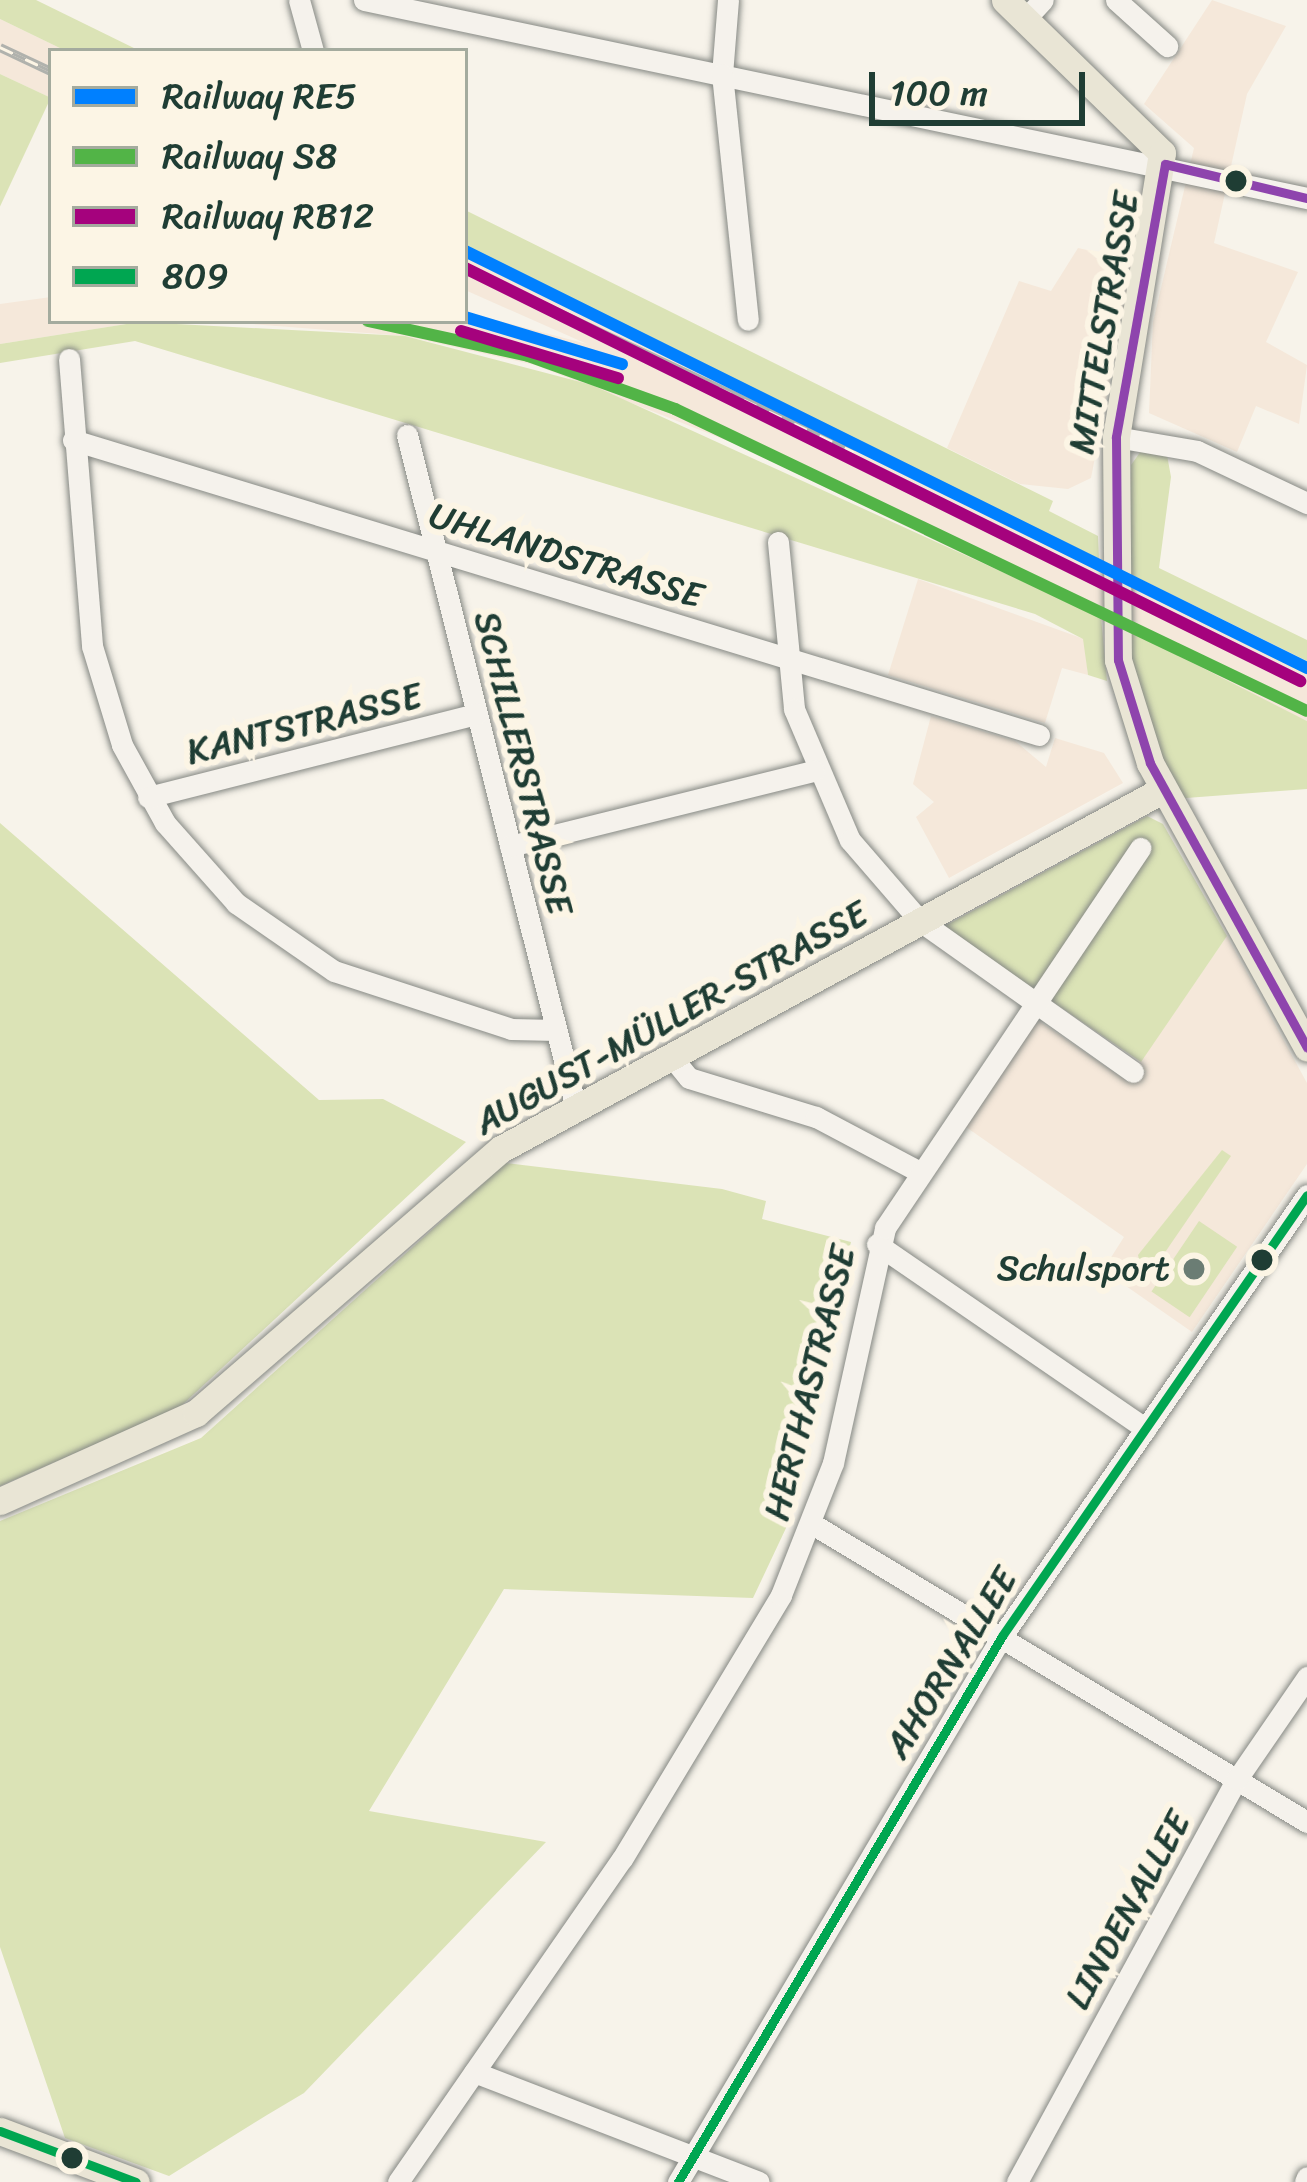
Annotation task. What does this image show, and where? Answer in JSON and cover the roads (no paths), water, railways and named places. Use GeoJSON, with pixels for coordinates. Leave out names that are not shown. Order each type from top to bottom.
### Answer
{"type":"FeatureCollection","features":[{"type":"Feature","properties":{"kind":"main road"},"geometry":{"type":"LineString","coordinates":[[1024,6],[1148,131],[1165,164]]}},
{"type":"Feature","properties":{"kind":"main road","name":"MITTELSTRASSE"},"geometry":{"type":"LineString","coordinates":[[1165,164],[1116,437],[1115,624],[1128,702],[1164,789],[1307,1047]]}},
{"type":"Feature","properties":{"kind":"main road","name":"AUGUST-MÜLLER-STRASSE"},"geometry":{"type":"LineString","coordinates":[[0,1501],[196,1413],[475,1168],[670,1056],[1164,789]]}},
{"type":"Feature","properties":{"kind":"main road"},"geometry":{"type":"LineString","coordinates":[[0,2132],[136,2182]]}},
{"type":"Feature","properties":{"kind":"street"},"geometry":{"type":"LineString","coordinates":[[299,0],[312,48]]}},
{"type":"Feature","properties":{"kind":"street"},"geometry":{"type":"LineString","coordinates":[[364,0],[1165,164],[1307,198]]}},
{"type":"Feature","properties":{"kind":"street"},"geometry":{"type":"LineString","coordinates":[[728,0],[722,74],[748,320]]}},
{"type":"Feature","properties":{"kind":"street"},"geometry":{"type":"LineString","coordinates":[[1116,0],[1167,46]]}},
{"type":"Feature","properties":{"kind":"street"},"geometry":{"type":"LineString","coordinates":[[69,358],[92,646],[148,797],[214,883],[309,957],[420,1003],[556,1030]]}},
{"type":"Feature","properties":{"kind":"street","name":"SCHILLERSTRASSE"},"geometry":{"type":"LineString","coordinates":[[407,435],[576,1108]]}},
{"type":"Feature","properties":{"kind":"street"},"geometry":{"type":"LineString","coordinates":[[1116,437],[1197,451],[1307,503]]}},
{"type":"Feature","properties":{"kind":"street","name":"UHLANDSTRASSE"},"geometry":{"type":"LineString","coordinates":[[73,440],[1039,735]]}},
{"type":"Feature","properties":{"kind":"street"},"geometry":{"type":"LineString","coordinates":[[778,542],[787,658],[814,771],[850,840],[920,921],[1133,1072]]}},
{"type":"Feature","properties":{"kind":"street","name":"KANTSTRASSE"},"geometry":{"type":"LineString","coordinates":[[148,797],[477,714]]}},
{"type":"Feature","properties":{"kind":"street"},"geometry":{"type":"LineString","coordinates":[[510,846],[814,771]]}},
{"type":"Feature","properties":{"kind":"street","name":"HERTHASTRASSE"},"geometry":{"type":"LineString","coordinates":[[398,2182],[622,1859],[814,1525],[877,1244],[918,1171],[1030,1001],[1140,848]]}},
{"type":"Feature","properties":{"kind":"street"},"geometry":{"type":"LineString","coordinates":[[670,1056],[689,1078],[817,1117],[918,1171]]}},
{"type":"Feature","properties":{"kind":"street","name":"AHORNALLEE"},"geometry":{"type":"LineString","coordinates":[[678,2182],[1002,1636],[1307,1195]]}},
{"type":"Feature","properties":{"kind":"street"},"geometry":{"type":"LineString","coordinates":[[877,1244],[1146,1429]]}},
{"type":"Feature","properties":{"kind":"street"},"geometry":{"type":"LineString","coordinates":[[814,1525],[1307,1822]]}},
{"type":"Feature","properties":{"kind":"street","name":"LINDENALLEE"},"geometry":{"type":"LineString","coordinates":[[1017,2182],[1237,1779],[1307,1677]]}},
{"type":"Feature","properties":{"kind":"street"},"geometry":{"type":"LineString","coordinates":[[474,2072],[759,2182]]}},
{"type":"Feature","properties":{"kind":"railway"},"geometry":{"type":"LineString","coordinates":[[0,47],[48,70]]}},
{"type":"Feature","properties":{"kind":"railway"},"geometry":{"type":"LineString","coordinates":[[468,269],[854,452]]}},
{"type":"Feature","properties":{"kind":"rail line","name":"RE5"},"geometry":{"type":"LineString","coordinates":[[468,252],[1307,668]]}},
{"type":"Feature","properties":{"kind":"rail line","name":"RB12"},"geometry":{"type":"LineString","coordinates":[[468,269],[1300,681]]}},
{"type":"Feature","properties":{"kind":"rail line","name":"RE5"},"geometry":{"type":"LineString","coordinates":[[468,318],[622,364]]}},
{"type":"Feature","properties":{"kind":"rail line","name":"S8"},"geometry":{"type":"LineString","coordinates":[[382,324],[528,356],[675,409],[1307,711]]}},
{"type":"Feature","properties":{"kind":"rail line","name":"RB12"},"geometry":{"type":"LineString","coordinates":[[461,331],[618,378]]}},
{"type":"Feature","properties":{"kind":"place","name":"Schulsport"},"geometry":{"type":"Point","coordinates":[1194,1269]}}]}
